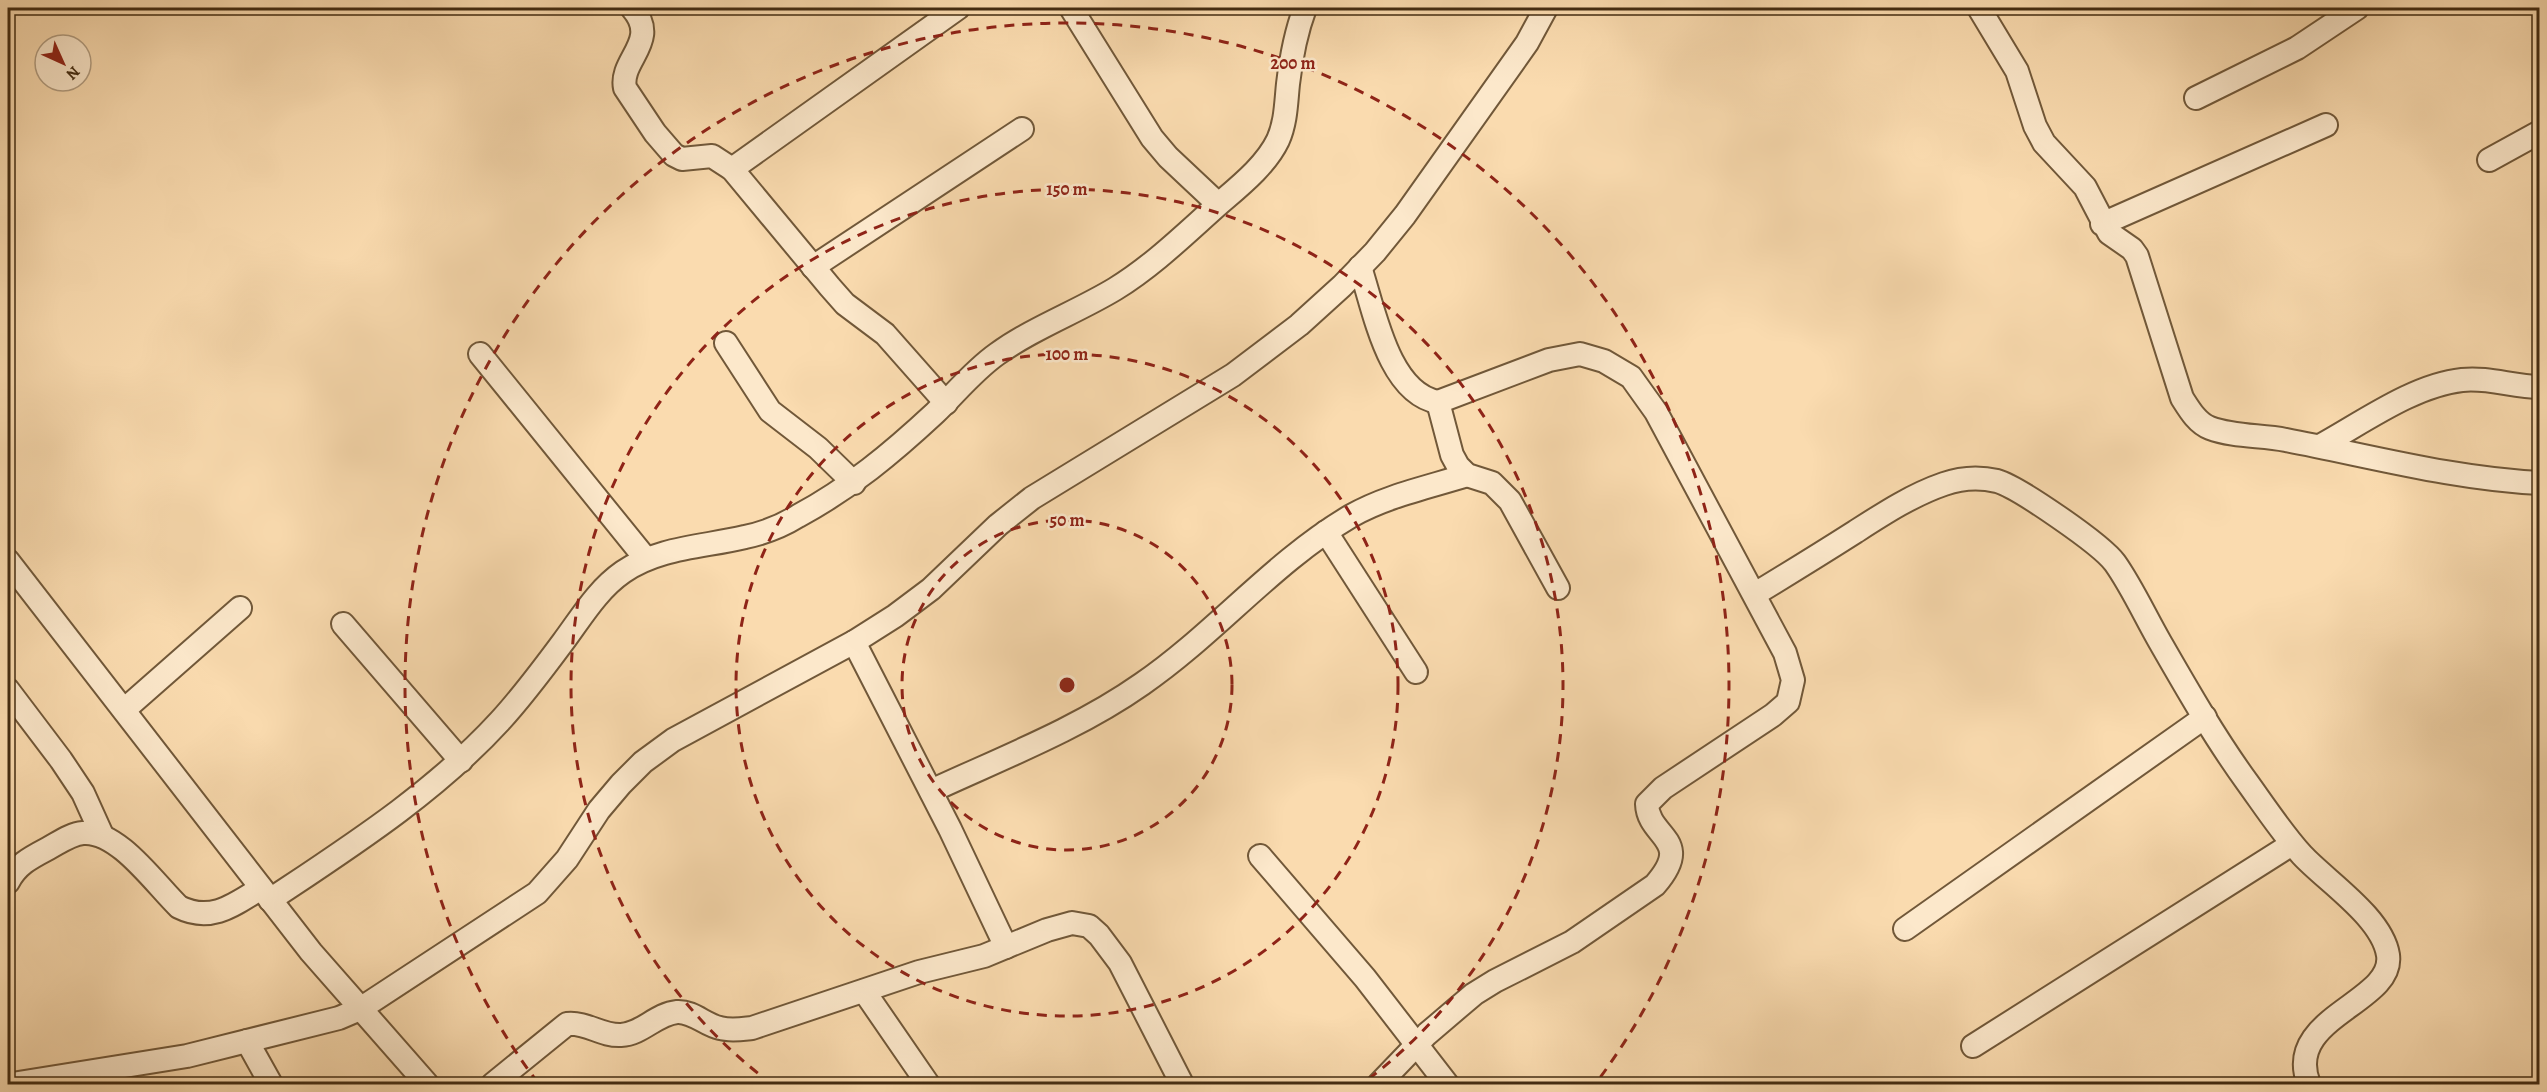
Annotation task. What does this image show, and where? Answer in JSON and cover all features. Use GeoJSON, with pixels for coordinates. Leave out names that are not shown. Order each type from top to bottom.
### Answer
{"type":"FeatureCollection","features":[{"type":"Feature","properties":{"kind":"street"},"geometry":{"type":"LineString","coordinates":[[632,8],[640,24],[642,37],[624,80],[630,96],[655,133],[674,155],[682,159],[712,156],[732,169],[845,304],[885,334],[945,403]]}},
{"type":"Feature","properties":{"kind":"street"},"geometry":{"type":"LineString","coordinates":[[732,169],[958,8]]}},
{"type":"Feature","properties":{"kind":"street"},"geometry":{"type":"LineString","coordinates":[[1071,8],[1152,138],[1175,164],[1218,204]]}},
{"type":"Feature","properties":{"kind":"street"},"geometry":{"type":"LineString","coordinates":[[8,882],[16,867],[71,836],[83,832],[102,835],[117,843],[179,907],[192,914],[204,915],[266,894],[380,826],[461,761],[502,719],[544,668],[597,596],[623,573],[646,559],[668,551],[747,537],[772,529],[854,483],[997,354],[1023,337],[1115,289],[1154,262],[1267,157],[1278,139],[1286,114],[1294,48],[1305,8]]}},
{"type":"Feature","properties":{"kind":"street"},"geometry":{"type":"LineString","coordinates":[[12,1084],[102,1077],[339,1018],[360,1009],[537,892],[567,859],[599,810],[643,762],[673,740],[854,642],[896,616],[931,589],[998,525],[1032,498],[1233,375],[1299,325],[1360,267],[1405,215],[1527,43],[1546,8]]}},
{"type":"Feature","properties":{"kind":"street"},"geometry":{"type":"LineString","coordinates":[[1979,8],[2017,71],[2035,126],[2044,143],[2085,187],[2102,224],[2109,233],[2132,249],[2137,256],[2182,398],[2193,414],[2206,426],[2226,433],[2268,436],[2483,478],[2540,483]]}},
{"type":"Feature","properties":{"kind":"street"},"geometry":{"type":"LineString","coordinates":[[2196,98],[2297,48],[2357,8]]}},
{"type":"Feature","properties":{"kind":"street"},"geometry":{"type":"LineString","coordinates":[[2102,224],[2326,125]]}},
{"type":"Feature","properties":{"kind":"street"},"geometry":{"type":"LineString","coordinates":[[813,267],[1022,129]]}},
{"type":"Feature","properties":{"kind":"street"},"geometry":{"type":"LineString","coordinates":[[2489,160],[2540,132]]}},
{"type":"Feature","properties":{"kind":"street"},"geometry":{"type":"LineString","coordinates":[[1360,267],[1380,330],[1401,377],[1413,391],[1426,400],[1438,402],[1549,360],[1580,354],[1604,361],[1631,377],[1656,412],[1755,594],[1785,653],[1792,680],[1788,702],[1750,733],[1663,788],[1647,804],[1651,818],[1670,844],[1671,857],[1665,873],[1655,885],[1572,942],[1474,994],[1455,1008],[1379,1084]]}},
{"type":"Feature","properties":{"kind":"street"},"geometry":{"type":"LineString","coordinates":[[726,344],[770,411],[818,448],[854,483]]}},
{"type":"Feature","properties":{"kind":"street"},"geometry":{"type":"LineString","coordinates":[[480,354],[646,559]]}},
{"type":"Feature","properties":{"kind":"street"},"geometry":{"type":"LineString","coordinates":[[2320,446],[2434,386],[2462,380],[2489,380],[2540,387]]}},
{"type":"Feature","properties":{"kind":"street"},"geometry":{"type":"LineString","coordinates":[[1438,402],[1452,455],[1467,475]]}},
{"type":"Feature","properties":{"kind":"street"},"geometry":{"type":"LineString","coordinates":[[931,790],[1088,717],[1142,684],[1224,619],[1280,566],[1326,532],[1353,515],[1394,498],[1467,475],[1492,483],[1510,501],[1558,588]]}},
{"type":"Feature","properties":{"kind":"street"},"geometry":{"type":"LineString","coordinates":[[1755,594],[1898,506],[1945,483],[1973,478],[1998,482],[2017,490],[2093,541],[2113,561],[2205,717],[2244,778],[2292,844],[2305,858],[2333,880],[2383,939],[2389,964],[2383,978],[2329,1022],[2312,1042],[2304,1058],[2301,1080]]}},
{"type":"Feature","properties":{"kind":"street"},"geometry":{"type":"LineString","coordinates":[[1326,532],[1416,672]]}},
{"type":"Feature","properties":{"kind":"street"},"geometry":{"type":"LineString","coordinates":[[8,561],[311,952],[427,1084]]}},
{"type":"Feature","properties":{"kind":"street"},"geometry":{"type":"LineString","coordinates":[[124,710],[240,608]]}},
{"type":"Feature","properties":{"kind":"street"},"geometry":{"type":"LineString","coordinates":[[343,624],[461,761]]}},
{"type":"Feature","properties":{"kind":"street"},"geometry":{"type":"LineString","coordinates":[[854,642],[931,790],[1006,947]]}},
{"type":"Feature","properties":{"kind":"street"},"geometry":{"type":"LineString","coordinates":[[8,690],[61,760],[83,794],[102,835]]}},
{"type":"Feature","properties":{"kind":"street"},"geometry":{"type":"LineString","coordinates":[[1905,930],[2205,717]]}},
{"type":"Feature","properties":{"kind":"street"},"geometry":{"type":"LineString","coordinates":[[1972,1046],[2292,844]]}},
{"type":"Feature","properties":{"kind":"street"},"geometry":{"type":"LineString","coordinates":[[1260,856],[1365,978],[1447,1084]]}},
{"type":"Feature","properties":{"kind":"street"},"geometry":{"type":"LineString","coordinates":[[493,1084],[567,1024],[578,1023],[609,1034],[621,1035],[635,1033],[676,1012],[691,1014],[719,1028],[743,1029],[919,972],[984,956],[1047,930],[1072,923],[1089,926],[1099,935],[1120,963],[1182,1084]]}},
{"type":"Feature","properties":{"kind":"street"},"geometry":{"type":"LineString","coordinates":[[864,991],[928,1084]]}},
{"type":"Feature","properties":{"kind":"street"},"geometry":{"type":"LineString","coordinates":[[247,1041],[271,1084]]}}]}
